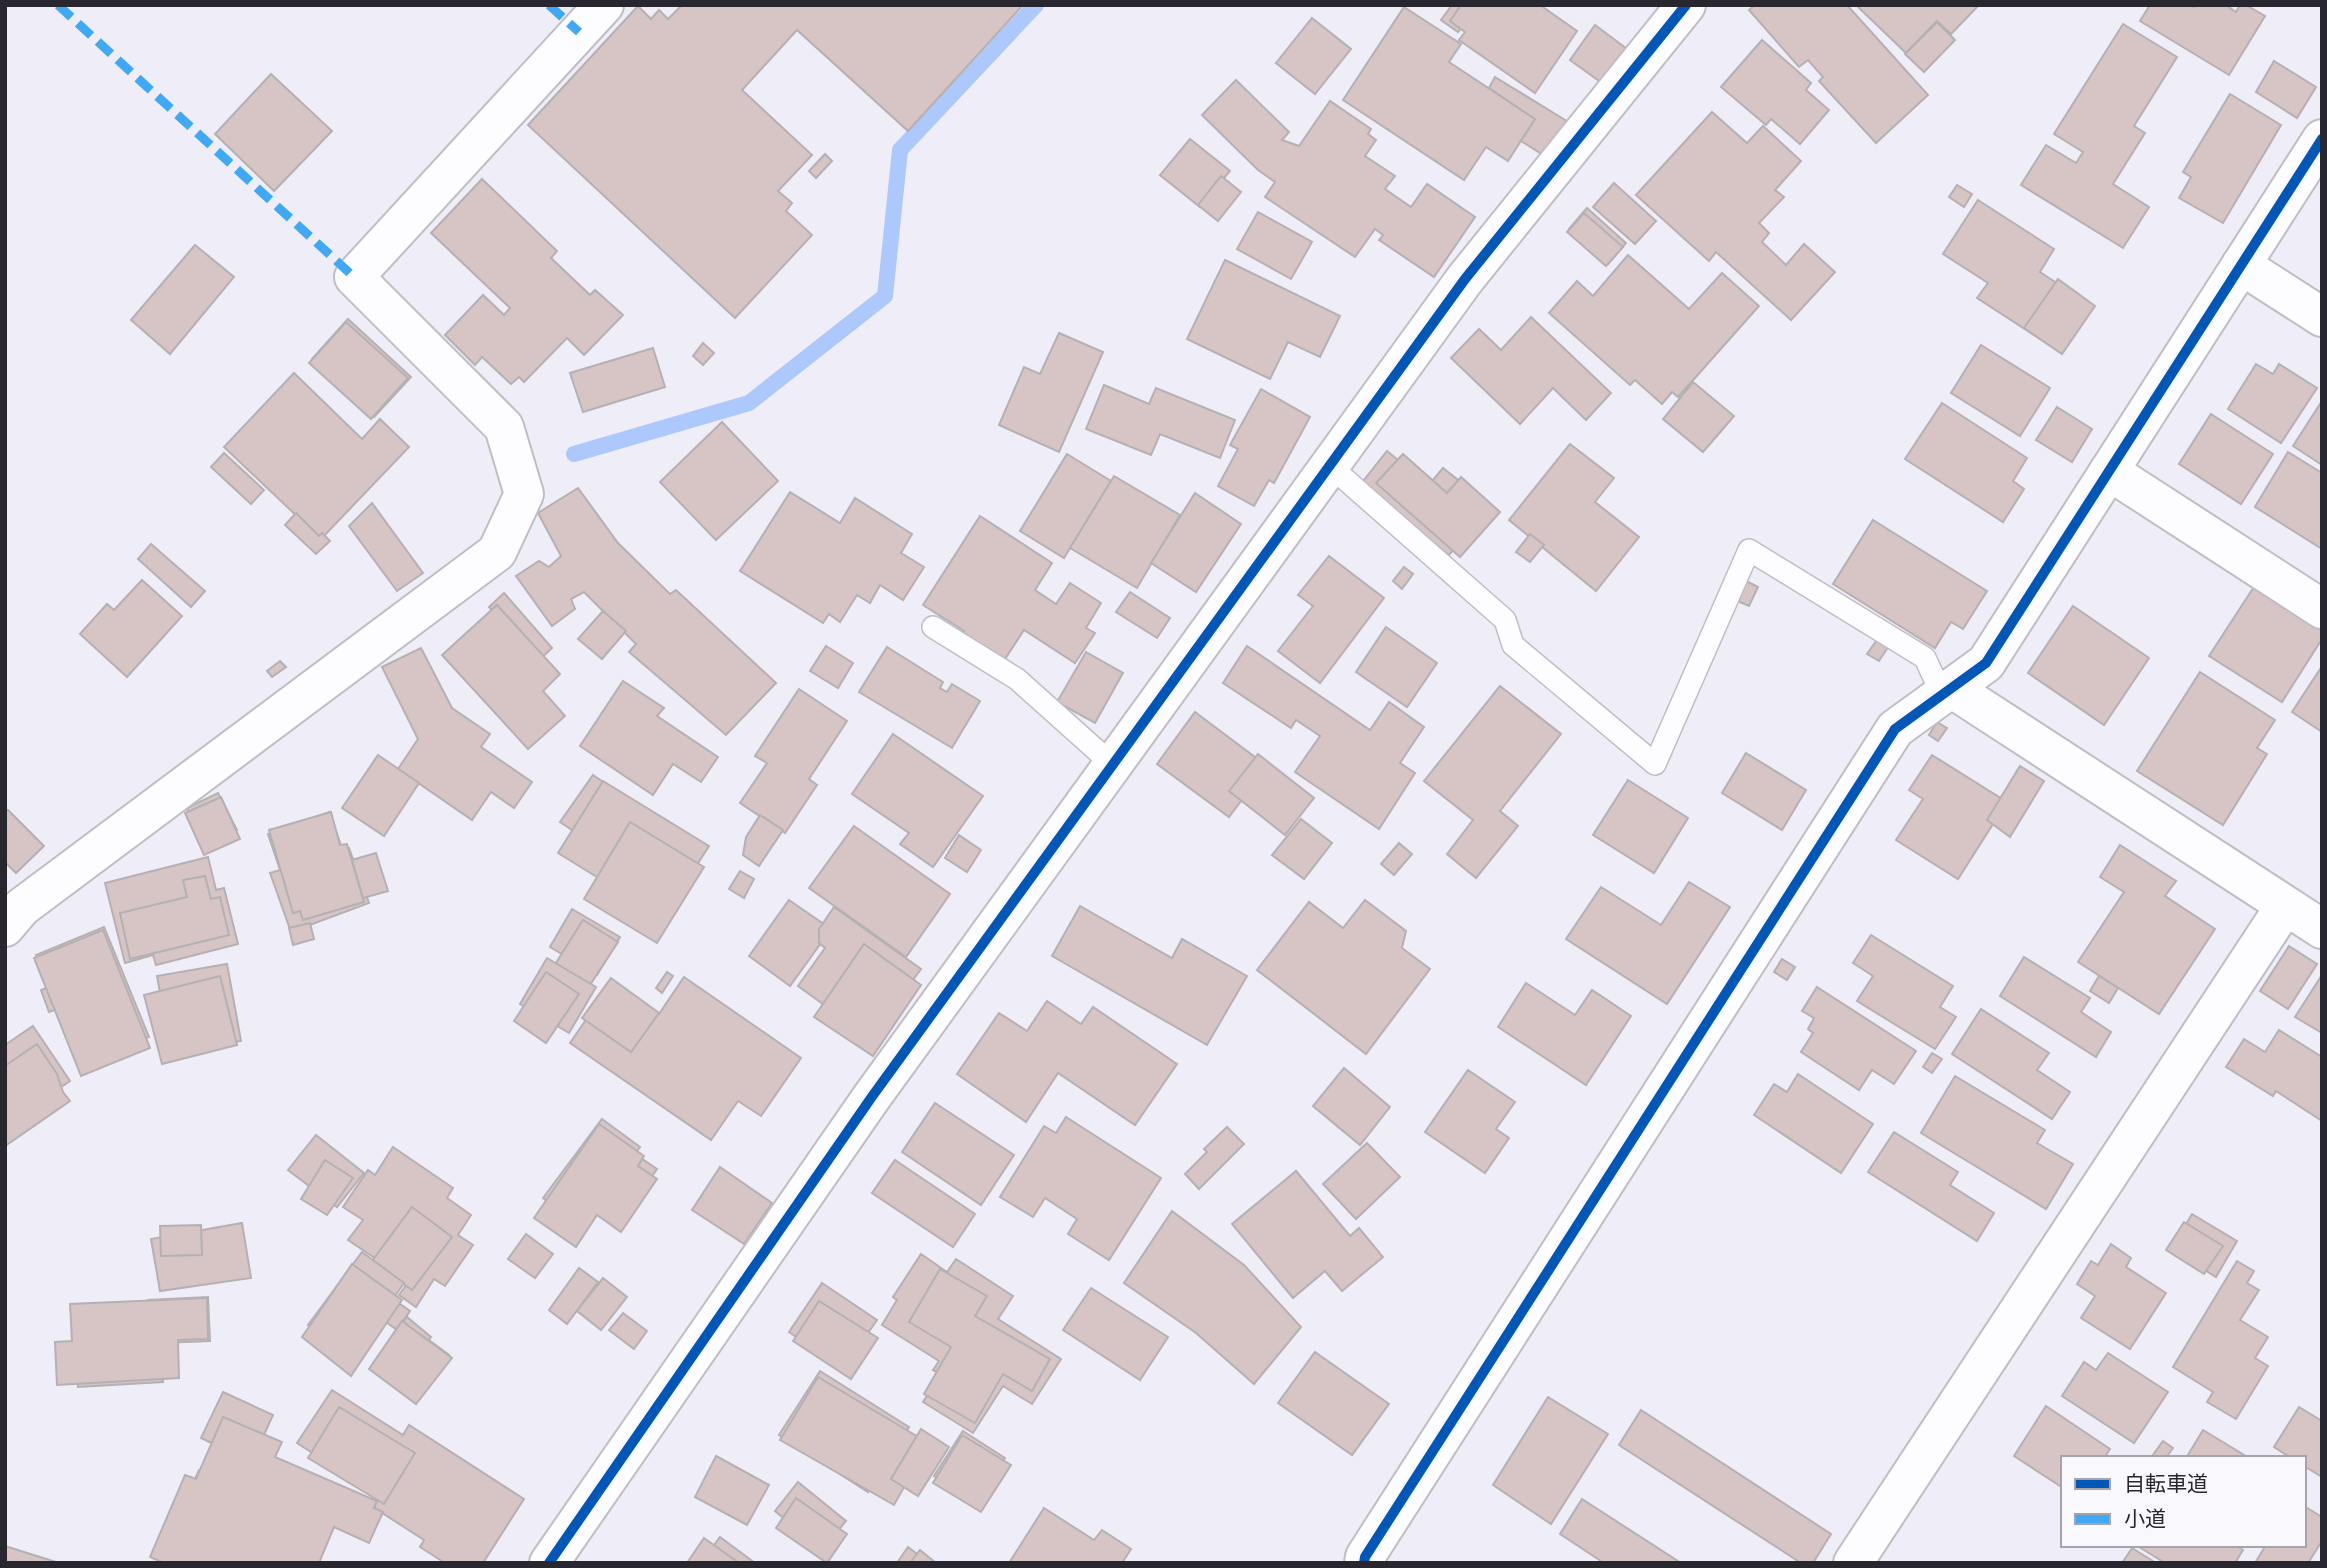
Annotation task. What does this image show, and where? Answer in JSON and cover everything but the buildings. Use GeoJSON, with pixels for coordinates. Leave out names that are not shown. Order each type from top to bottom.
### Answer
{"type":"FeatureCollection","features":[{"type":"Feature","properties":{"kind":"street"},"geometry":{"type":"LineString","coordinates":[[11,909],[497,552],[524,494],[504,427],[354,277],[604,5]]}},
{"type":"Feature","properties":{"kind":"street"},"geometry":{"type":"LineString","coordinates":[[549,1563],[871,1098],[1465,279],[1686,5]]}},
{"type":"Feature","properties":{"kind":"street"},"geometry":{"type":"LineString","coordinates":[[1364,1563],[1365,1557],[1895,729],[1986,663],[2322,139]]}},
{"type":"Feature","properties":{"kind":"street"},"geometry":{"type":"LineString","coordinates":[[2241,265],[2322,317]]}},
{"type":"Feature","properties":{"kind":"street"},"geometry":{"type":"LineString","coordinates":[[2109,471],[2322,608]]}},
{"type":"Feature","properties":{"kind":"street"},"geometry":{"type":"LineString","coordinates":[[1947,692],[2322,929]]}},
{"type":"Feature","properties":{"kind":"street"},"geometry":{"type":"LineString","coordinates":[[1853,1563],[2285,906]]}},
{"type":"Feature","properties":{"kind":"lane"},"geometry":{"type":"LineString","coordinates":[[1329,466],[1505,620],[1513,645],[1655,764],[1749,550],[1926,658],[1947,692]]}},
{"type":"Feature","properties":{"kind":"lane"},"geometry":{"type":"LineString","coordinates":[[933,627],[1017,679],[1113,765]]}},
{"type":"Feature","properties":{"kind":"waterway"},"geometry":{"type":"LineString","coordinates":[[574,454],[749,403],[885,296],[900,150],[1036,5]]}},
{"type":"Feature","properties":{"kind":"marked path"},"geometry":{"type":"LineString","coordinates":[[58,5],[354,277]]}},
{"type":"Feature","properties":{"kind":"marked path"},"geometry":{"type":"LineString","coordinates":[[549,5],[579,32]]}},
{"type":"Feature","properties":{"kind":"cycle path"},"geometry":{"type":"LineString","coordinates":[[549,1563],[871,1098],[1465,279],[1686,5]]}},
{"type":"Feature","properties":{"kind":"cycle path"},"geometry":{"type":"LineString","coordinates":[[1364,1563],[1365,1557],[1895,729],[1986,663],[2322,139]]}}]}
